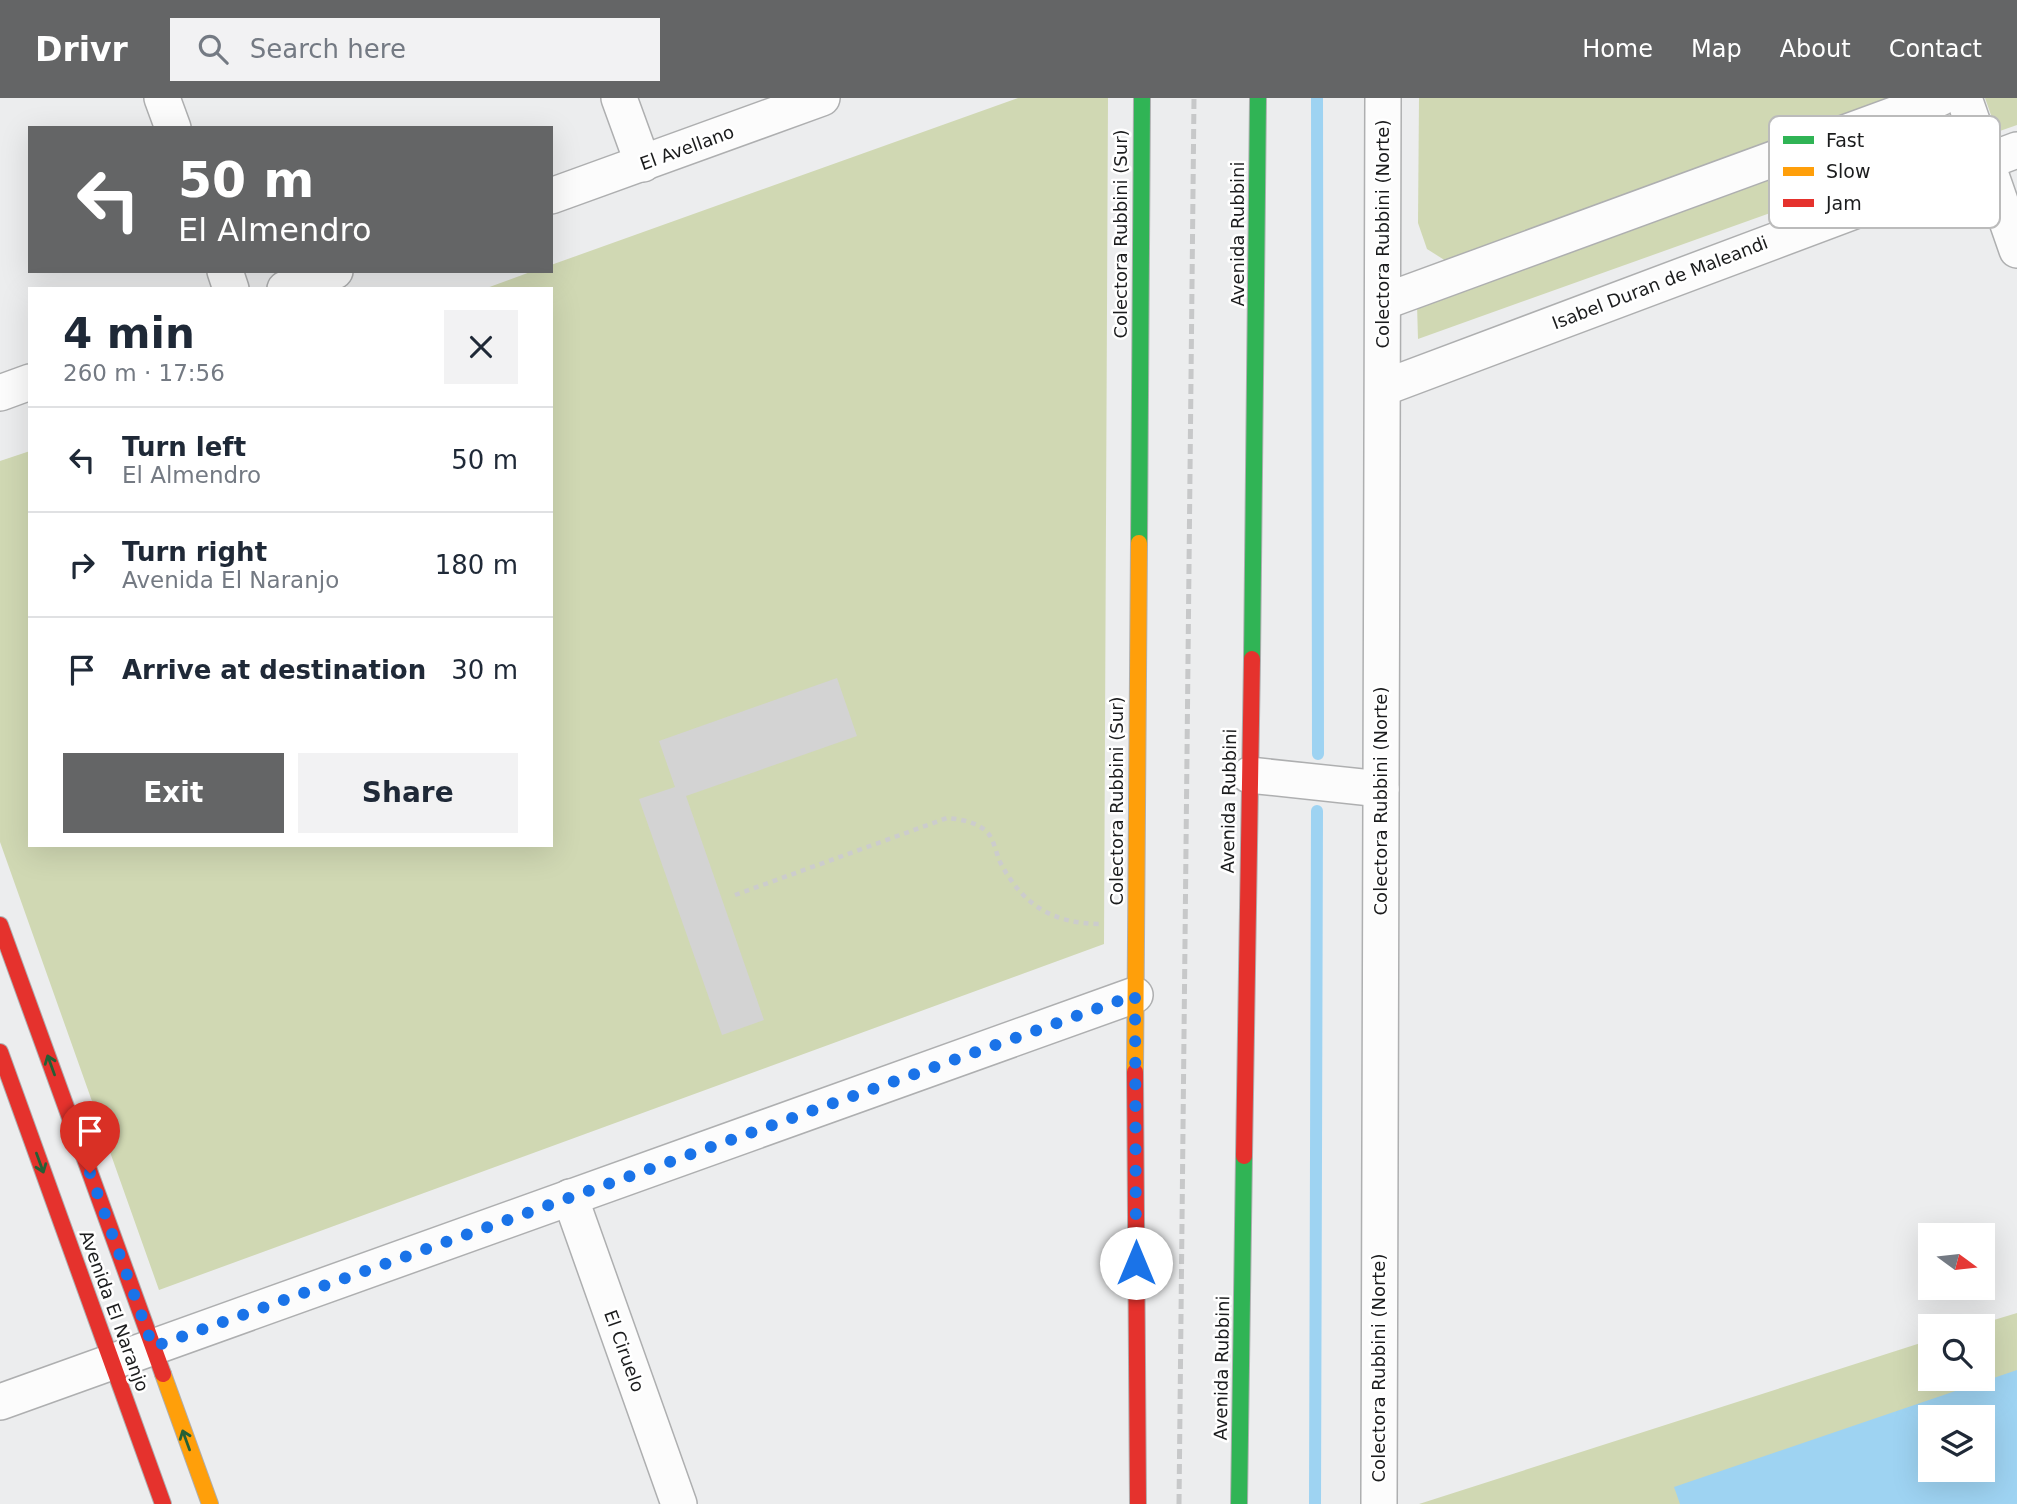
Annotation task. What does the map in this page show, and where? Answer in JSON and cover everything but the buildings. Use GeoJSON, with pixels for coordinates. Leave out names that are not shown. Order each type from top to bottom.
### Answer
{"type":"FeatureCollection","features":[{"type":"Feature","properties":{"kind":"street"},"geometry":{"type":"LineString","coordinates":[[162,98],[172,126]]}},
{"type":"Feature","properties":{"kind":"street"},"geometry":{"type":"LineString","coordinates":[[619,98],[643,164]]}},
{"type":"Feature","properties":{"kind":"street","name":"El Avellano"},"geometry":{"type":"LineString","coordinates":[[553,195],[822,98]]}},
{"type":"Feature","properties":{"kind":"street","name":"Colectora Rubbini (Sur)"},"geometry":{"type":"LineString","coordinates":[[1138,1504],[1135,925],[1142,98]]}},
{"type":"Feature","properties":{"kind":"street","name":"Avenida Rubbini"},"geometry":{"type":"LineString","coordinates":[[1239,1504],[1257,343],[1258,98]]}},
{"type":"Feature","properties":{"kind":"street","name":"Colectora Rubbini (Norte)"},"geometry":{"type":"LineString","coordinates":[[1379,1504],[1383,98]]}},
{"type":"Feature","properties":{"kind":"street"},"geometry":{"type":"LineString","coordinates":[[1891,116],[1940,98]]}},
{"type":"Feature","properties":{"kind":"street"},"geometry":{"type":"LineString","coordinates":[[1964,98],[1976,116]]}},
{"type":"Feature","properties":{"kind":"street"},"geometry":{"type":"LineString","coordinates":[[2001,155],[2017,250]]}},
{"type":"Feature","properties":{"kind":"street"},"geometry":{"type":"LineString","coordinates":[[1383,302],[1769,161]]}},
{"type":"Feature","properties":{"kind":"street","name":"Isabel Duran de Maleandi"},"geometry":{"type":"LineString","coordinates":[[1382,388],[1807,228]]}},
{"type":"Feature","properties":{"kind":"street"},"geometry":{"type":"LineString","coordinates":[[291,287],[329,273]]}},
{"type":"Feature","properties":{"kind":"street"},"geometry":{"type":"LineString","coordinates":[[0,393],[28,383]]}},
{"type":"Feature","properties":{"kind":"street"},"geometry":{"type":"LineString","coordinates":[[1249,775],[1381,789]]}},
{"type":"Feature","properties":{"kind":"street","name":"Avenida El Naranjo"},"geometry":{"type":"LineString","coordinates":[[0,925],[210,1504]]}},
{"type":"Feature","properties":{"kind":"street"},"geometry":{"type":"LineString","coordinates":[[0,1402],[1135,995]]}},
{"type":"Feature","properties":{"kind":"street","name":"Avenida El Naranjo"},"geometry":{"type":"LineString","coordinates":[[0,1052],[163,1504]]}},
{"type":"Feature","properties":{"kind":"street","name":"El Ciruelo"},"geometry":{"type":"LineString","coordinates":[[570,1197],[679,1504]]}},
{"type":"Feature","properties":{"kind":"path"},"geometry":{"type":"LineString","coordinates":[[735,895],[947,818],[960,819],[988,832],[1001,863],[1019,893],[1044,912],[1079,924],[1135,925]]}},
{"type":"Feature","properties":{"kind":"green space"},"geometry":{"type":"Polygon","coordinates":[[[1018,98],[1108,98],[1104,944],[159,1290],[0,842],[0,461],[28,452],[28,847],[553,847],[553,287],[489,287],[528,273],[553,273],[553,264],[1018,98]]]}},
{"type":"Feature","properties":{"kind":"green space"},"geometry":{"type":"Polygon","coordinates":[[[1419,98],[1906,98],[1855,116],[1769,116],[1769,147],[1446,261],[1427,249],[1418,223],[1419,98]]]}},
{"type":"Feature","properties":{"kind":"green space"},"geometry":{"type":"Polygon","coordinates":[[[1985,98],[2017,98],[2017,125],[2000,131],[2000,116],[1991,116],[1985,98]]]}},
{"type":"Feature","properties":{"kind":"green space"},"geometry":{"type":"Polygon","coordinates":[[[1769,175],[1769,213],[1418,339],[1417,304],[1769,175]]]}},
{"type":"Feature","properties":{"kind":"green space"},"geometry":{"type":"Polygon","coordinates":[[[2017,1313],[2017,1504],[1419,1504],[1918,1344],[1918,1391],[1995,1391],[1995,1320],[2017,1313]]]}},
{"type":"Feature","properties":{"kind":"water"},"geometry":{"type":"Polygon","coordinates":[[[2017,1370],[2017,1504],[1680,1504],[1674,1487],[1955,1391],[1995,1391],[1995,1378],[2017,1370]]]}},
{"type":"Feature","properties":{"kind":"waterway"},"geometry":{"type":"LineString","coordinates":[[1317,98],[1318,754]]}},
{"type":"Feature","properties":{"kind":"waterway"},"geometry":{"type":"LineString","coordinates":[[1315,1504],[1317,811]]}},
{"type":"Feature","properties":{"kind":"railway"},"geometry":{"type":"LineString","coordinates":[[1179,1504],[1194,98]]}},
{"type":"Feature","properties":{"kind":"traffic: fast"},"geometry":{"type":"LineString","coordinates":[[1139,543],[1142,98]]}},
{"type":"Feature","properties":{"kind":"traffic: fast"},"geometry":{"type":"LineString","coordinates":[[1252,659],[1258,98]]}},
{"type":"Feature","properties":{"kind":"traffic: fast"},"geometry":{"type":"LineString","coordinates":[[1239,1504],[1244,1156]]}},
{"type":"Feature","properties":{"kind":"traffic: slow"},"geometry":{"type":"LineString","coordinates":[[1135,1072],[1139,543]]}},
{"type":"Feature","properties":{"kind":"traffic: slow"},"geometry":{"type":"LineString","coordinates":[[163,1374],[210,1504]]}},
{"type":"Feature","properties":{"kind":"traffic: jam"},"geometry":{"type":"LineString","coordinates":[[1244,1156],[1252,659]]}},
{"type":"Feature","properties":{"kind":"traffic: jam"},"geometry":{"type":"LineString","coordinates":[[0,925],[163,1374]]}},
{"type":"Feature","properties":{"kind":"traffic: jam"},"geometry":{"type":"LineString","coordinates":[[0,1052],[163,1504]]}},
{"type":"Feature","properties":{"kind":"traffic: jam"},"geometry":{"type":"LineString","coordinates":[[1135,1072],[1138,1504]]}},
{"type":"Feature","properties":{"kind":"route"},"geometry":{"type":"LineString","coordinates":[[90,1173],[153,1347],[1135,995],[1136,1263]]}}]}
